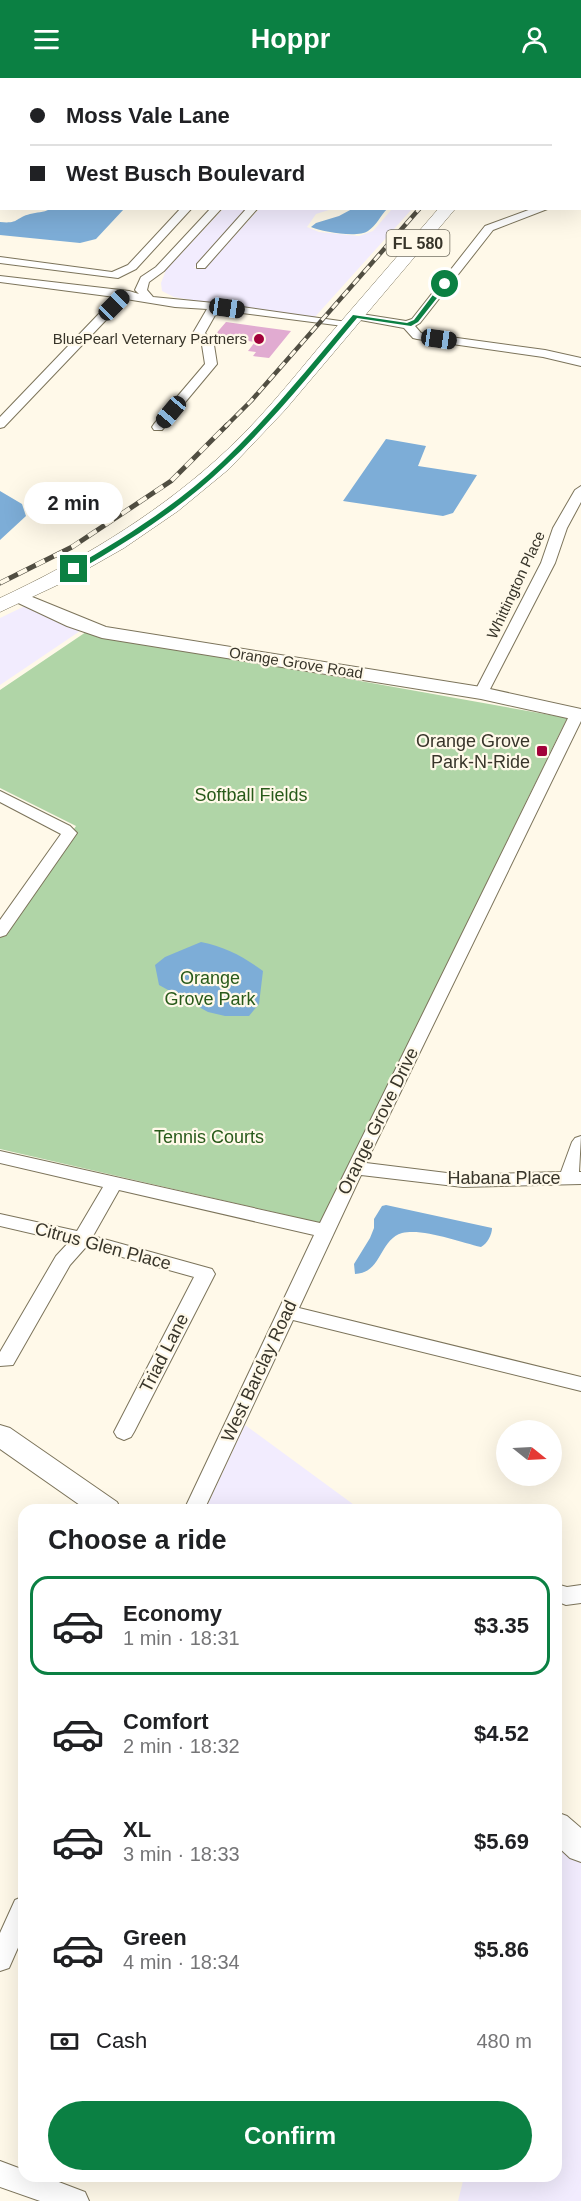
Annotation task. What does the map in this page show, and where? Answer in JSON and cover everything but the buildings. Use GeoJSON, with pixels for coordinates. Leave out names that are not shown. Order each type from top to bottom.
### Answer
{"type":"FeatureCollection","features":[{"type":"Feature","properties":{"kind":"main road","name":"FL 580"},"geometry":{"type":"LineString","coordinates":[[0,606],[117,545],[224,464],[292,392],[446,210]]}},
{"type":"Feature","properties":{"kind":"street"},"geometry":{"type":"LineString","coordinates":[[0,260],[114,276],[132,267],[185,210]]}},
{"type":"Feature","properties":{"kind":"street"},"geometry":{"type":"LineString","coordinates":[[147,298],[141,290],[144,281],[160,269],[215,210]]}},
{"type":"Feature","properties":{"kind":"street"},"geometry":{"type":"LineString","coordinates":[[201,266],[251,210]]}},
{"type":"Feature","properties":{"kind":"street"},"geometry":{"type":"LineString","coordinates":[[147,298],[171,298],[214,306],[408,325],[416,321],[489,228],[539,210]]}},
{"type":"Feature","properties":{"kind":"street"},"geometry":{"type":"LineString","coordinates":[[160,269],[161,273],[155,283],[155,288],[171,298]]}},
{"type":"Feature","properties":{"kind":"street"},"geometry":{"type":"LineString","coordinates":[[0,279],[147,298],[189,306],[214,306]]}},
{"type":"Feature","properties":{"kind":"street"},"geometry":{"type":"LineString","coordinates":[[0,424],[120,295]]}},
{"type":"Feature","properties":{"kind":"street"},"geometry":{"type":"LineString","coordinates":[[158,427],[211,364],[208,345],[199,333],[200,327],[214,306]]}},
{"type":"Feature","properties":{"kind":"street"},"geometry":{"type":"LineString","coordinates":[[408,325],[417,336],[545,354],[581,362]]}},
{"type":"Feature","properties":{"kind":"street","name":"Whittington Place"},"geometry":{"type":"LineString","coordinates":[[481,693],[548,562],[560,528],[581,490]]}},
{"type":"Feature","properties":{"kind":"street","name":"Orange Grove Road"},"geometry":{"type":"LineString","coordinates":[[20,597],[102,632],[481,693],[579,715]]}},
{"type":"Feature","properties":{"kind":"street","name":"Orange Grove Drive"},"geometry":{"type":"LineString","coordinates":[[325,1231],[579,715]]}},
{"type":"Feature","properties":{"kind":"street"},"geometry":{"type":"LineString","coordinates":[[0,796],[69,833],[0,932]]}},
{"type":"Feature","properties":{"kind":"street"},"geometry":{"type":"LineString","coordinates":[[574,1178],[581,1142]]}},
{"type":"Feature","properties":{"kind":"street"},"geometry":{"type":"LineString","coordinates":[[0,1157],[325,1231]]}},
{"type":"Feature","properties":{"kind":"street","name":"Habana Place"},"geometry":{"type":"LineString","coordinates":[[355,1168],[464,1181],[574,1178]]}},
{"type":"Feature","properties":{"kind":"street"},"geometry":{"type":"LineString","coordinates":[[0,1359],[6,1360],[63,1261],[82,1239],[114,1183]]}},
{"type":"Feature","properties":{"kind":"street","name":"Citrus Glen Place"},"geometry":{"type":"LineString","coordinates":[[0,1220],[82,1239],[205,1274]]}},
{"type":"Feature","properties":{"kind":"street","name":"West Barclay Road"},"geometry":{"type":"LineString","coordinates":[[197,1504],[325,1231]]}},
{"type":"Feature","properties":{"kind":"street","name":"Triad Lane"},"geometry":{"type":"LineString","coordinates":[[123,1432],[205,1274]]}},
{"type":"Feature","properties":{"kind":"street"},"geometry":{"type":"LineString","coordinates":[[287,1312],[581,1384]]}},
{"type":"Feature","properties":{"kind":"street"},"geometry":{"type":"LineString","coordinates":[[0,1435],[98,1504]]}},
{"type":"Feature","properties":{"kind":"street"},"geometry":{"type":"LineString","coordinates":[[562,1594],[581,1594]]}},
{"type":"Feature","properties":{"kind":"street"},"geometry":{"type":"LineString","coordinates":[[562,1831],[581,1848]]}},
{"type":"Feature","properties":{"kind":"street"},"geometry":{"type":"LineString","coordinates":[[0,1960],[18,1920]]}},
{"type":"Feature","properties":{"kind":"street"},"geometry":{"type":"LineString","coordinates":[[0,2174],[18,2180]]}},
{"type":"Feature","properties":{"kind":"street"},"geometry":{"type":"LineString","coordinates":[[23,2182],[76,2201]]}},
{"type":"Feature","properties":{"kind":"shaded area"},"geometry":{"type":"Polygon","coordinates":[[[222,210],[246,210],[194,268],[205,269],[258,210],[329,210],[316,214],[307,227],[319,232],[359,236],[373,231],[391,210],[411,210],[314,318],[174,297],[162,291],[161,283],[166,270],[222,210]]]}},
{"type":"Feature","properties":{"kind":"shaded area"},"geometry":{"type":"Polygon","coordinates":[[[27,605],[83,629],[0,685],[0,618],[27,605]]]}},
{"type":"Feature","properties":{"kind":"shaded area"},"geometry":{"type":"Polygon","coordinates":[[[245,1425],[353,1504],[208,1504],[245,1425]]]}},
{"type":"Feature","properties":{"kind":"shaded area"},"geometry":{"type":"Polygon","coordinates":[[[562,1844],[581,1861],[581,2201],[458,2201],[463,2182],[562,2182],[562,1844]]]}},
{"type":"Feature","properties":{"kind":"green space","name":"Orange Grove Park"},"geometry":{"type":"Polygon","coordinates":[[[86,632],[567,718],[321,1223],[0,1149],[0,938],[76,826],[0,788],[0,690],[86,632]]]}},
{"type":"Feature","properties":{"kind":"water"},"geometry":{"type":"Polygon","coordinates":[[[123,210],[96,239],[80,243],[0,235],[0,222],[14,221],[45,211],[123,210]]]}},
{"type":"Feature","properties":{"kind":"water"},"geometry":{"type":"Polygon","coordinates":[[[350,210],[386,210],[374,226],[363,233],[340,234],[311,227],[316,223],[350,210]]]}},
{"type":"Feature","properties":{"kind":"water"},"geometry":{"type":"Polygon","coordinates":[[[386,439],[426,446],[418,466],[477,475],[453,513],[443,516],[343,501],[386,439]]]}},
{"type":"Feature","properties":{"kind":"water"},"geometry":{"type":"Polygon","coordinates":[[[0,491],[22,504],[26,516],[0,540],[0,491]]]}},
{"type":"Feature","properties":{"kind":"water"},"geometry":{"type":"Polygon","coordinates":[[[201,942],[234,953],[263,971],[259,1004],[249,1016],[225,1016],[208,1012],[159,985],[155,965],[165,957],[201,942]]]}},
{"type":"Feature","properties":{"kind":"water"},"geometry":{"type":"Polygon","coordinates":[[[382,1206],[492,1228],[491,1234],[481,1247],[420,1232],[402,1233],[389,1242],[370,1268],[355,1274],[354,1264],[370,1238],[374,1228],[374,1219],[382,1206]]]}},
{"type":"Feature","properties":{"kind":"railway"},"geometry":{"type":"LineString","coordinates":[[0,583],[72,547],[171,481],[251,401],[418,210]]}},
{"type":"Feature","properties":{"kind":"place","name":"BluePearl Veternary Partners"},"geometry":{"type":"Point","coordinates":[259,339]}},
{"type":"Feature","properties":{"kind":"place","name":"Orange Grove Park-N-Ride"},"geometry":{"type":"Point","coordinates":[542,751]}},
{"type":"Feature","properties":{"kind":"route"},"geometry":{"type":"LineString","coordinates":[[74,569],[117,545],[194,489],[224,464],[292,392],[355,316],[408,325],[416,321],[445,284]]}},
{"type":"Feature","properties":{"kind":"park label","name":"Softball Fields"},"geometry":{"type":"Point","coordinates":[251,795]}},
{"type":"Feature","properties":{"kind":"park label","name":"Tennis Courts"},"geometry":{"type":"Point","coordinates":[209,1137]}}]}
